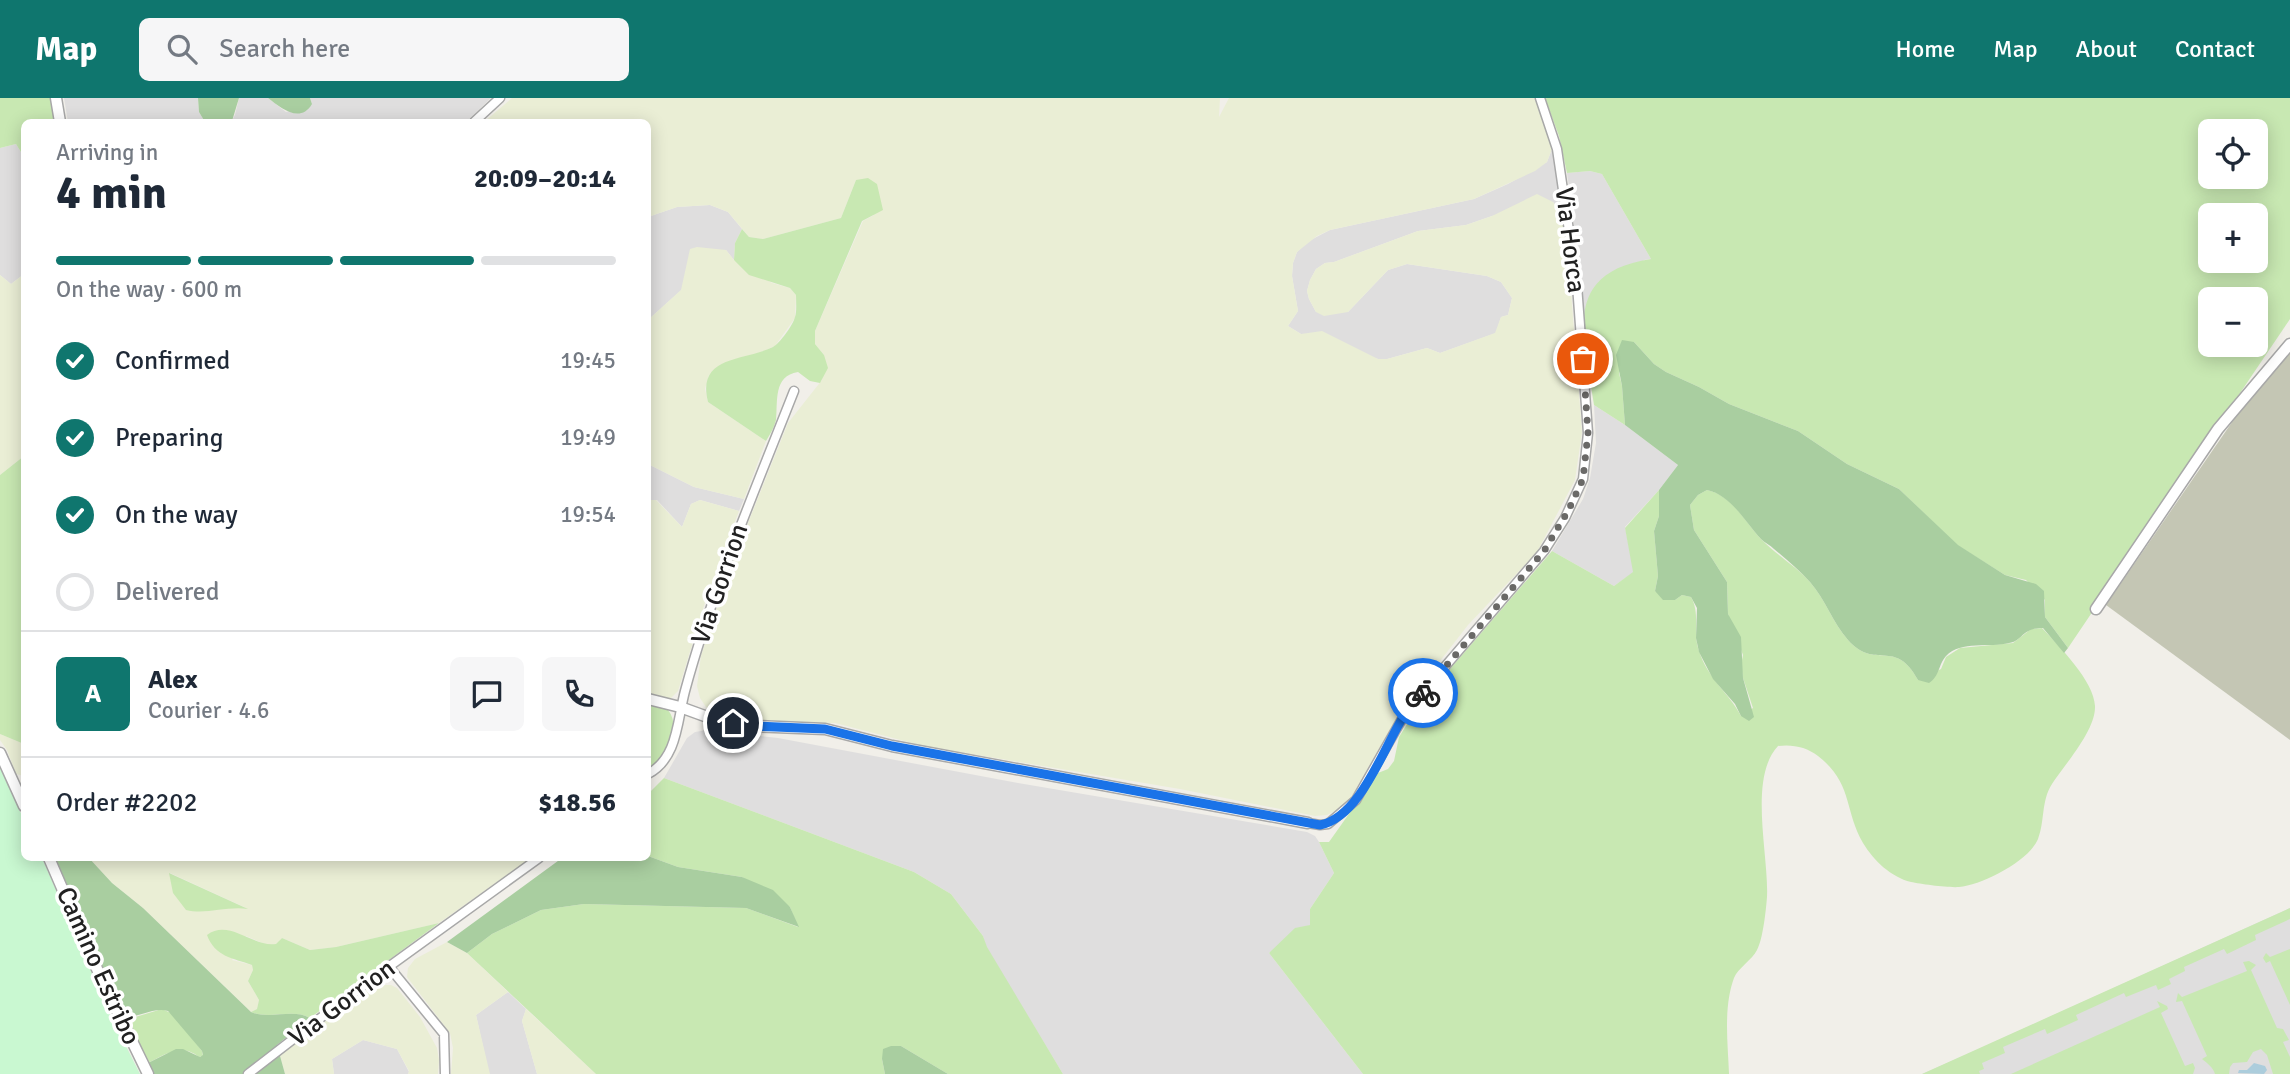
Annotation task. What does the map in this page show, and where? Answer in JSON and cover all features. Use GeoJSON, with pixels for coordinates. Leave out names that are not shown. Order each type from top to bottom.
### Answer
{"type":"FeatureCollection","features":[{"type":"Feature","properties":{"kind":"street"},"geometry":{"type":"LineString","coordinates":[[56,98],[60,119]]}},
{"type":"Feature","properties":{"kind":"street"},"geometry":{"type":"LineString","coordinates":[[477,119],[500,98]]}},
{"type":"Feature","properties":{"kind":"street","name":"Via Horca"},"geometry":{"type":"LineString","coordinates":[[1308,822],[1328,824],[1356,800],[1406,712],[1544,551],[1565,518],[1583,479],[1588,433],[1577,285],[1557,149],[1540,98]]}},
{"type":"Feature","properties":{"kind":"street"},"geometry":{"type":"LineString","coordinates":[[2096,609],[2218,429],[2290,344]]}},
{"type":"Feature","properties":{"kind":"street","name":"Via Gorrion"},"geometry":{"type":"LineString","coordinates":[[651,772],[658,769],[674,743],[680,706],[702,630],[742,520],[794,391]]}},
{"type":"Feature","properties":{"kind":"street"},"geometry":{"type":"LineString","coordinates":[[651,700],[680,706],[713,719],[753,726],[825,729],[905,748],[1308,822]]}},
{"type":"Feature","properties":{"kind":"street"},"geometry":{"type":"LineString","coordinates":[[0,753],[21,799]]}},
{"type":"Feature","properties":{"kind":"street","name":"Camino Estribo"},"geometry":{"type":"LineString","coordinates":[[50,861],[107,991],[148,1074]]}},
{"type":"Feature","properties":{"kind":"street","name":"Via Gorrion"},"geometry":{"type":"LineString","coordinates":[[248,1074],[358,989],[535,861]]}},
{"type":"Feature","properties":{"kind":"street"},"geometry":{"type":"LineString","coordinates":[[390,968],[444,1034],[445,1074]]}},
{"type":"Feature","properties":{"kind":"shaded area"},"geometry":{"type":"Polygon","coordinates":[[[64,98],[198,98],[199,112],[203,119],[68,119],[64,98]]]}},
{"type":"Feature","properties":{"kind":"shaded area"},"geometry":{"type":"Polygon","coordinates":[[[239,98],[268,98],[286,112],[312,104],[310,98],[491,98],[469,119],[233,119],[239,98]]]}},
{"type":"Feature","properties":{"kind":"shaded area"},"geometry":{"type":"Polygon","coordinates":[[[512,98],[1220,98],[1219,117],[1229,98],[1534,98],[1551,139],[1552,149],[1547,162],[1535,171],[1474,199],[1330,230],[1317,236],[1297,252],[1293,263],[1292,276],[1298,311],[1288,326],[1301,334],[1322,331],[1378,359],[1427,348],[1440,353],[1495,333],[1501,317],[1508,315],[1512,298],[1501,282],[1487,276],[1407,264],[1388,270],[1348,312],[1324,316],[1316,312],[1307,291],[1316,269],[1325,263],[1418,231],[1466,225],[1492,216],[1537,194],[1553,202],[1562,214],[1568,254],[1582,432],[1575,480],[1537,552],[1468,625],[1390,729],[1351,798],[1342,807],[1327,815],[1315,816],[1180,789],[924,746],[835,723],[741,719],[718,713],[706,707],[700,698],[697,686],[701,656],[728,573],[788,423],[822,380],[824,355],[815,344],[815,331],[863,221],[874,215],[856,180],[841,218],[763,239],[749,237],[728,212],[710,205],[677,207],[651,216],[651,119],[488,119],[512,98]]]}},
{"type":"Feature","properties":{"kind":"shaded area"},"geometry":{"type":"Polygon","coordinates":[[[16,144],[21,152],[21,276],[11,284],[0,275],[0,148],[16,144]]]}},
{"type":"Feature","properties":{"kind":"shaded area"},"geometry":{"type":"Polygon","coordinates":[[[1552,149],[1562,214],[1553,202],[1466,225],[1418,231],[1325,263],[1316,269],[1307,291],[1316,312],[1348,312],[1388,270],[1407,264],[1487,276],[1501,282],[1512,298],[1508,315],[1501,317],[1496,333],[1440,353],[1427,348],[1378,359],[1301,334],[1288,326],[1298,311],[1292,276],[1293,263],[1297,252],[1307,242],[1330,230],[1474,199],[1547,162],[1552,149]]]}},
{"type":"Feature","properties":{"kind":"shaded area"},"geometry":{"type":"Polygon","coordinates":[[[1590,171],[1602,174],[1651,259],[1644,260],[1584,331],[1567,173],[1590,171]]]}},
{"type":"Feature","properties":{"kind":"shaded area"},"geometry":{"type":"Polygon","coordinates":[[[710,205],[728,212],[742,229],[735,243],[734,260],[726,250],[651,317],[651,216],[677,207],[710,205]]]}},
{"type":"Feature","properties":{"kind":"shaded area"},"geometry":{"type":"Polygon","coordinates":[[[697,247],[726,250],[734,260],[772,283],[790,288],[796,295],[795,318],[775,346],[709,375],[705,389],[708,402],[766,441],[744,499],[694,487],[651,466],[651,317],[681,290],[690,249],[697,247]]]}},
{"type":"Feature","properties":{"kind":"shaded area"},"geometry":{"type":"Polygon","coordinates":[[[0,275],[11,284],[21,276],[21,458],[0,475],[0,275]]]}},
{"type":"Feature","properties":{"kind":"shaded area"},"geometry":{"type":"Polygon","coordinates":[[[2290,338],[2290,740],[2106,605],[2290,338]]]}},
{"type":"Feature","properties":{"kind":"shaded area"},"geometry":{"type":"Polygon","coordinates":[[[1594,405],[1678,465],[1625,527],[1634,572],[1614,586],[1552,551],[1583,499],[1590,478],[1596,443],[1594,405]]]}},
{"type":"Feature","properties":{"kind":"shaded area"},"geometry":{"type":"Polygon","coordinates":[[[651,466],[694,487],[744,499],[739,511],[700,500],[691,504],[682,527],[657,500],[651,500],[651,466]]]}},
{"type":"Feature","properties":{"kind":"shaded area"},"geometry":{"type":"Polygon","coordinates":[[[651,500],[656,500],[682,527],[691,504],[700,500],[739,511],[707,596],[678,691],[671,698],[651,696],[651,500]]]}},
{"type":"Feature","properties":{"kind":"shaded area"},"geometry":{"type":"Polygon","coordinates":[[[707,730],[778,738],[1018,783],[1307,832],[1315,836],[1334,873],[1310,909],[1310,925],[1269,953],[1363,1074],[1063,1074],[986,947],[983,936],[951,894],[914,872],[664,778],[687,738],[695,732],[707,730]]]}},
{"type":"Feature","properties":{"kind":"shaded area"},"geometry":{"type":"Polygon","coordinates":[[[0,734],[21,743],[21,775],[16,774],[0,740],[0,734]]]}},
{"type":"Feature","properties":{"kind":"shaded area"},"geometry":{"type":"Polygon","coordinates":[[[92,861],[527,861],[439,923],[336,947],[310,950],[282,938],[276,945],[269,946],[246,936],[232,960],[252,965],[253,970],[248,981],[259,1000],[257,1009],[251,1012],[143,908],[112,883],[92,861]],[[170,873],[174,893],[207,911],[245,908],[170,873]]]}},
{"type":"Feature","properties":{"kind":"shaded area"},"geometry":{"type":"Polygon","coordinates":[[[2290,908],[2290,1074],[1922,1074],[1968,1054],[2290,908]]]}},
{"type":"Feature","properties":{"kind":"shaded area"},"geometry":{"type":"Polygon","coordinates":[[[447,942],[467,953],[508,992],[476,1015],[490,1074],[451,1074],[453,1048],[450,1033],[407,977],[408,968],[415,959],[447,942]]]}},
{"type":"Feature","properties":{"kind":"shaded area"},"geometry":{"type":"Polygon","coordinates":[[[379,985],[397,988],[420,1017],[437,1048],[438,1074],[408,1074],[409,1071],[397,1049],[363,1040],[332,1059],[334,1074],[285,1074],[280,1056],[366,989],[379,985]]]}},
{"type":"Feature","properties":{"kind":"shaded area"},"geometry":{"type":"Polygon","coordinates":[[[508,992],[526,1009],[522,1021],[537,1074],[489,1074],[476,1015],[508,992]]]}},
{"type":"Feature","properties":{"kind":"shaded area"},"geometry":{"type":"Polygon","coordinates":[[[526,1009],[596,1074],[537,1074],[522,1021],[526,1009]]]}},
{"type":"Feature","properties":{"kind":"shaded area"},"geometry":{"type":"Polygon","coordinates":[[[363,1040],[397,1049],[408,1074],[334,1074],[332,1059],[363,1040]]]}},
{"type":"Feature","properties":{"kind":"green space"},"geometry":{"type":"Polygon","coordinates":[[[0,98],[50,98],[54,119],[21,119],[21,152],[16,144],[0,148],[0,98]]]}},
{"type":"Feature","properties":{"kind":"green space"},"geometry":{"type":"Polygon","coordinates":[[[198,98],[239,98],[233,119],[203,119],[199,112],[198,98]]]}},
{"type":"Feature","properties":{"kind":"green space"},"geometry":{"type":"Polygon","coordinates":[[[268,98],[310,98],[312,104],[307,110],[296,114],[284,110],[268,98]]]}},
{"type":"Feature","properties":{"kind":"green space"},"geometry":{"type":"Polygon","coordinates":[[[1545,98],[2290,98],[2290,319],[2268,352],[2268,287],[2198,287],[2198,357],[2264,357],[2068,648],[2045,617],[2045,600],[2026,580],[2005,575],[1957,545],[1899,489],[1847,464],[1798,431],[1729,404],[1666,372],[1654,364],[1634,342],[1619,373],[1625,425],[1594,405],[1584,333],[1585,312],[1590,293],[1602,278],[1622,267],[1651,259],[1602,174],[1590,171],[1567,173],[1559,136],[1545,98]]]}},
{"type":"Feature","properties":{"kind":"green space"},"geometry":{"type":"Polygon","coordinates":[[[868,178],[877,184],[883,210],[862,221],[815,331],[815,344],[824,355],[828,368],[820,383],[810,381],[798,372],[784,379],[778,390],[776,420],[766,441],[708,402],[706,387],[709,376],[716,368],[726,362],[773,347],[779,342],[794,320],[796,295],[790,288],[749,275],[734,260],[735,243],[742,229],[749,237],[763,239],[841,218],[856,180],[868,178]]]}},
{"type":"Feature","properties":{"kind":"green space"},"geometry":{"type":"Polygon","coordinates":[[[1622,340],[1634,342],[1654,364],[1666,372],[1729,404],[1798,431],[1847,464],[1899,489],[1958,545],[2005,575],[2036,584],[2044,591],[2045,617],[2068,648],[2064,653],[2043,628],[2031,630],[2009,643],[1968,646],[1952,651],[1943,659],[1933,680],[1929,683],[1918,680],[1901,660],[1867,653],[1848,640],[1806,578],[1761,539],[1730,503],[1707,490],[1698,495],[1690,505],[1694,530],[1727,582],[1728,614],[1741,637],[1743,678],[1754,717],[1749,721],[1741,716],[1735,704],[1713,679],[1699,652],[1696,638],[1697,608],[1691,597],[1682,595],[1675,600],[1663,600],[1655,591],[1658,576],[1654,531],[1659,516],[1659,490],[1678,465],[1625,425],[1616,355],[1622,340]]]}},
{"type":"Feature","properties":{"kind":"green space"},"geometry":{"type":"Polygon","coordinates":[[[21,458],[21,743],[0,734],[0,475],[21,458]]]}},
{"type":"Feature","properties":{"kind":"green space"},"geometry":{"type":"Polygon","coordinates":[[[1659,490],[1659,516],[1654,531],[1658,576],[1655,591],[1675,600],[1682,595],[1691,597],[1695,610],[1697,644],[1703,661],[1741,716],[1753,708],[1743,678],[1743,655],[1728,614],[1727,582],[1694,530],[1690,505],[1698,495],[1707,490],[1731,503],[1761,539],[1810,582],[1848,640],[1867,653],[1901,660],[1918,680],[1941,669],[1946,657],[1960,648],[2013,643],[2031,629],[2042,628],[2082,675],[2089,686],[2095,706],[2091,726],[2049,791],[2038,839],[2025,856],[1980,882],[1959,887],[1904,880],[1884,867],[1863,843],[1843,787],[1829,766],[1804,748],[1778,746],[1769,760],[1762,797],[1767,880],[1764,924],[1757,950],[1736,974],[1728,1001],[1729,1074],[1363,1074],[1269,953],[1295,928],[1310,925],[1310,909],[1334,873],[1319,842],[1329,842],[1378,773],[1388,769],[1394,761],[1399,737],[1419,705],[1552,551],[1614,586],[1633,572],[1625,528],[1659,490]]]}},
{"type":"Feature","properties":{"kind":"green space"},"geometry":{"type":"Polygon","coordinates":[[[651,705],[668,710],[674,726],[666,750],[651,766],[651,705]]]}},
{"type":"Feature","properties":{"kind":"green space"},"geometry":{"type":"Polygon","coordinates":[[[0,768],[21,814],[21,861],[43,861],[109,1012],[140,1074],[0,1074],[0,768]]]}},
{"type":"Feature","properties":{"kind":"green space"},"geometry":{"type":"Polygon","coordinates":[[[664,778],[914,872],[951,894],[983,936],[1063,1074],[948,1074],[901,1046],[882,1059],[885,1074],[596,1074],[467,953],[492,934],[541,910],[584,904],[746,908],[798,927],[790,907],[742,877],[678,867],[651,857],[651,791],[664,778]]]}},
{"type":"Feature","properties":{"kind":"green space"},"geometry":{"type":"Polygon","coordinates":[[[651,857],[678,867],[742,877],[773,890],[790,907],[799,927],[746,908],[584,904],[541,910],[492,934],[467,953],[447,942],[558,861],[651,861],[651,857]]]}},
{"type":"Feature","properties":{"kind":"green space"},"geometry":{"type":"Polygon","coordinates":[[[56,861],[92,861],[251,1012],[266,1015],[296,1014],[310,1018],[277,1045],[285,1074],[154,1074],[148,1063],[176,1049],[183,1049],[200,1057],[203,1055],[202,1051],[168,1011],[157,1010],[124,1017],[56,861]]]}},
{"type":"Feature","properties":{"kind":"green space"},"geometry":{"type":"Polygon","coordinates":[[[169,873],[248,909],[201,912],[186,910],[173,893],[169,873]]]}},
{"type":"Feature","properties":{"kind":"green space"},"geometry":{"type":"Polygon","coordinates":[[[2290,908],[2290,919],[2255,935],[2256,940],[2227,954],[2224,949],[2184,967],[2185,971],[2169,979],[2171,984],[2158,990],[2156,985],[2126,997],[2124,993],[2076,1015],[2078,1020],[2047,1034],[2045,1029],[2003,1047],[2005,1053],[1982,1063],[1984,1069],[1979,1071],[1980,1074],[1922,1074],[2290,908]]]}},
{"type":"Feature","properties":{"kind":"green space"},"geometry":{"type":"Polygon","coordinates":[[[439,923],[310,1018],[296,1014],[266,1015],[251,1012],[257,1009],[259,1000],[248,981],[253,970],[252,965],[220,952],[207,935],[215,931],[233,931],[268,944],[276,944],[282,938],[310,950],[336,947],[439,923]]]}},
{"type":"Feature","properties":{"kind":"green space"},"geometry":{"type":"Polygon","coordinates":[[[2290,949],[2290,1005],[2270,961],[2266,963],[2263,958],[2266,953],[2270,957],[2290,949]]]}},
{"type":"Feature","properties":{"kind":"green space"},"geometry":{"type":"Polygon","coordinates":[[[2249,961],[2256,965],[2251,970],[2277,1028],[2283,1029],[2289,1040],[2283,1042],[2290,1057],[2290,1074],[2273,1074],[2267,1055],[2261,1049],[2253,1052],[2247,1062],[2233,1063],[2229,1074],[2215,1074],[2202,1059],[2207,1056],[2182,1001],[2176,1002],[2178,993],[2182,997],[2247,971],[2243,962],[2249,961]]]}},
{"type":"Feature","properties":{"kind":"green space"},"geometry":{"type":"Polygon","coordinates":[[[2157,1001],[2167,1006],[2168,1009],[2161,1013],[2185,1066],[2193,1063],[2193,1074],[2011,1074],[2160,1007],[2157,1001]]]}},
{"type":"Feature","properties":{"kind":"green space"},"geometry":{"type":"Polygon","coordinates":[[[162,1009],[173,1014],[203,1056],[180,1050],[167,1053],[148,1063],[124,1017],[132,1018],[162,1009]]]}},
{"type":"Feature","properties":{"kind":"green space"},"geometry":{"type":"Polygon","coordinates":[[[901,1046],[948,1074],[885,1074],[883,1049],[901,1046]]]}},
{"type":"Feature","properties":{"kind":"water"},"geometry":{"type":"Polygon","coordinates":[[[2254,1063],[2265,1066],[2267,1070],[2264,1074],[2238,1073],[2239,1070],[2247,1070],[2254,1063]]]}},
{"type":"Feature","properties":{"kind":"way so far"},"geometry":{"type":"LineString","coordinates":[[1423,693],[1544,551],[1565,518],[1583,479],[1588,433],[1583,359]]}},
{"type":"Feature","properties":{"kind":"route"},"geometry":{"type":"LineString","coordinates":[[733,723],[825,729],[892,746],[1320,825],[1328,824],[1339,817],[1356,800],[1406,712],[1423,693]]}}]}
